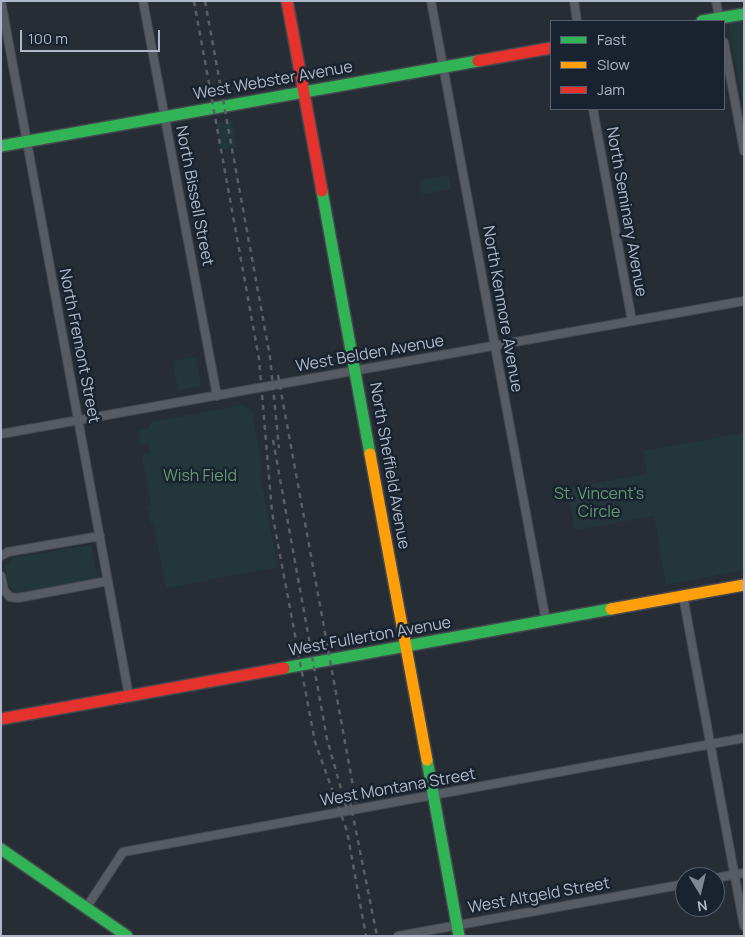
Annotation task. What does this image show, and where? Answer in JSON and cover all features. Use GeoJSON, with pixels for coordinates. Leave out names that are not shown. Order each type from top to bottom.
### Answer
{"type":"FeatureCollection","features":[{"type":"Feature","properties":{"kind":"street","name":"North Fremont Street"},"geometry":{"type":"LineString","coordinates":[[1,1],[129,696]]}},
{"type":"Feature","properties":{"kind":"street","name":"North Bissell Street"},"geometry":{"type":"LineString","coordinates":[[143,1],[217,396]]}},
{"type":"Feature","properties":{"kind":"street","name":"North Sheffield Avenue"},"geometry":{"type":"LineString","coordinates":[[287,1],[458,930]]}},
{"type":"Feature","properties":{"kind":"street","name":"North Kenmore Avenue"},"geometry":{"type":"LineString","coordinates":[[431,1],[546,622]]}},
{"type":"Feature","properties":{"kind":"street"},"geometry":{"type":"LineString","coordinates":[[574,1],[577,20]]}},
{"type":"Feature","properties":{"kind":"street"},"geometry":{"type":"LineString","coordinates":[[716,1],[720,20],[744,14]]}},
{"type":"Feature","properties":{"kind":"street"},"geometry":{"type":"LineString","coordinates":[[725,47],[744,151]]}},
{"type":"Feature","properties":{"kind":"street","name":"West Webster Avenue"},"geometry":{"type":"LineString","coordinates":[[1,146],[550,48]]}},
{"type":"Feature","properties":{"kind":"street","name":"North Seminary Avenue"},"geometry":{"type":"LineString","coordinates":[[593,110],[632,321]]}},
{"type":"Feature","properties":{"kind":"street","name":"West Belden Avenue"},"geometry":{"type":"LineString","coordinates":[[1,434],[744,301]]}},
{"type":"Feature","properties":{"kind":"street"},"geometry":{"type":"LineString","coordinates":[[1,556],[8,552],[100,536]]}},
{"type":"Feature","properties":{"kind":"street"},"geometry":{"type":"LineString","coordinates":[[1,576],[2,586],[10,597],[18,598],[108,581]]}},
{"type":"Feature","properties":{"kind":"street","name":"West Fullerton Avenue"},"geometry":{"type":"LineString","coordinates":[[1,719],[744,585]]}},
{"type":"Feature","properties":{"kind":"street"},"geometry":{"type":"LineString","coordinates":[[683,596],[744,926]]}},
{"type":"Feature","properties":{"kind":"street","name":"West Montana Street"},"geometry":{"type":"LineString","coordinates":[[86,908],[124,852],[744,738]]}},
{"type":"Feature","properties":{"kind":"street"},"geometry":{"type":"LineString","coordinates":[[1,849],[127,936]]}},
{"type":"Feature","properties":{"kind":"street"},"geometry":{"type":"LineString","coordinates":[[725,876],[744,873]]}},
{"type":"Feature","properties":{"kind":"street","name":"West Altgeld Street"},"geometry":{"type":"LineString","coordinates":[[398,936],[458,930],[675,886]]}},
{"type":"Feature","properties":{"kind":"green space"},"geometry":{"type":"Polygon","coordinates":[[[744,20],[744,110],[728,23],[744,20]]]}},
{"type":"Feature","properties":{"kind":"green space"},"geometry":{"type":"Polygon","coordinates":[[[232,120],[237,147],[221,150],[216,123],[232,120]]]}},
{"type":"Feature","properties":{"kind":"green space"},"geometry":{"type":"Polygon","coordinates":[[[448,175],[451,189],[422,194],[420,180],[448,175]]]}},
{"type":"Feature","properties":{"kind":"green space"},"geometry":{"type":"Polygon","coordinates":[[[196,357],[201,386],[178,390],[173,361],[196,357]]]}},
{"type":"Feature","properties":{"kind":"green space","name":"Wish Field"},"geometry":{"type":"Polygon","coordinates":[[[243,405],[252,410],[263,473],[260,474],[278,567],[166,588],[154,523],[151,523],[147,506],[151,505],[142,455],[150,453],[148,443],[140,444],[138,430],[148,429],[151,422],[243,405]]]}},
{"type":"Feature","properties":{"kind":"green space","name":"St. Vincent's Circle"},"geometry":{"type":"Polygon","coordinates":[[[744,433],[744,570],[666,585],[654,516],[575,530],[567,488],[647,474],[643,451],[744,433]]]}},
{"type":"Feature","properties":{"kind":"green space"},"geometry":{"type":"Polygon","coordinates":[[[91,545],[98,579],[18,594],[9,586],[5,566],[13,558],[91,545]]]}},
{"type":"Feature","properties":{"kind":"railway"},"geometry":{"type":"LineString","coordinates":[[194,1],[259,359],[272,512],[315,742],[347,831],[366,936]]}},
{"type":"Feature","properties":{"kind":"railway"},"geometry":{"type":"LineString","coordinates":[[205,1],[270,357],[279,448]]}},
{"type":"Feature","properties":{"kind":"railway"},"geometry":{"type":"LineString","coordinates":[[278,375],[357,808]]}},
{"type":"Feature","properties":{"kind":"railway"},"geometry":{"type":"LineString","coordinates":[[273,440],[327,739],[347,810]]}},
{"type":"Feature","properties":{"kind":"railway"},"geometry":{"type":"LineString","coordinates":[[350,801],[377,936]]}},
{"type":"Feature","properties":{"kind":"traffic: fast"},"geometry":{"type":"LineString","coordinates":[[708,20],[744,14]]}},
{"type":"Feature","properties":{"kind":"traffic: fast"},"geometry":{"type":"LineString","coordinates":[[1,146],[478,61]]}},
{"type":"Feature","properties":{"kind":"traffic: fast"},"geometry":{"type":"LineString","coordinates":[[322,191],[370,454]]}},
{"type":"Feature","properties":{"kind":"traffic: fast"},"geometry":{"type":"LineString","coordinates":[[284,668],[611,609]]}},
{"type":"Feature","properties":{"kind":"traffic: fast"},"geometry":{"type":"LineString","coordinates":[[427,760],[459,936]]}},
{"type":"Feature","properties":{"kind":"traffic: fast"},"geometry":{"type":"LineString","coordinates":[[1,849],[127,936]]}},
{"type":"Feature","properties":{"kind":"traffic: slow"},"geometry":{"type":"LineString","coordinates":[[370,454],[427,760]]}},
{"type":"Feature","properties":{"kind":"traffic: slow"},"geometry":{"type":"LineString","coordinates":[[611,609],[744,585]]}},
{"type":"Feature","properties":{"kind":"traffic: jam"},"geometry":{"type":"LineString","coordinates":[[287,1],[322,191]]}},
{"type":"Feature","properties":{"kind":"traffic: jam"},"geometry":{"type":"LineString","coordinates":[[478,61],[550,48]]}},
{"type":"Feature","properties":{"kind":"traffic: jam"},"geometry":{"type":"LineString","coordinates":[[1,719],[284,668]]}}]}
